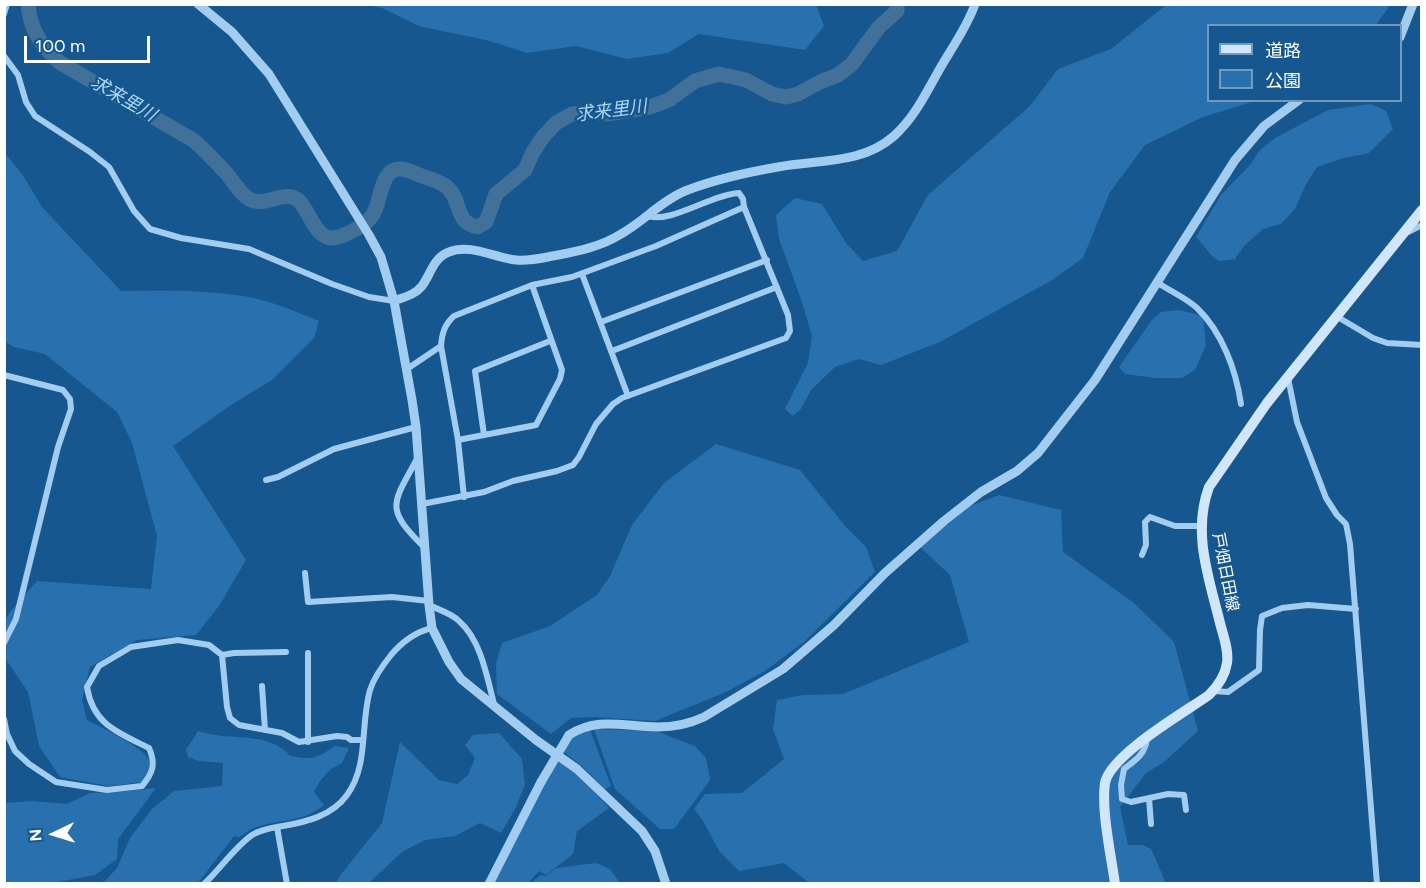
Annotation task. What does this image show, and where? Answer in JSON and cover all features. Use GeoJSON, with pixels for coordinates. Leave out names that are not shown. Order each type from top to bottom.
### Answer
{"type":"FeatureCollection","features":[{"type":"Feature","properties":{"kind":"main road","name":"戸畑日田線"},"geometry":{"type":"LineString","coordinates":[[1115,884],[1105,801],[1105,781],[1111,769],[1126,752],[1213,691],[1224,675],[1228,657],[1204,561],[1201,526],[1203,507],[1209,487],[1288,378],[1422,210]]}},
{"type":"Feature","properties":{"kind":"street"},"geometry":{"type":"LineString","coordinates":[[4,14],[7,4]]}},
{"type":"Feature","properties":{"kind":"street"},"geometry":{"type":"LineString","coordinates":[[198,4],[232,32],[269,74],[381,257],[394,301],[416,427],[432,628],[449,662],[461,679],[495,708],[578,769],[642,831],[655,851],[666,884]]}},
{"type":"Feature","properties":{"kind":"street"},"geometry":{"type":"LineString","coordinates":[[4,56],[18,75],[26,102],[35,116],[109,167],[134,211],[150,229],[181,238],[249,249],[332,284],[369,297],[394,301],[412,295],[422,286],[438,259],[448,252],[458,249],[471,250],[516,260],[546,258],[609,242],[666,201],[685,191],[776,167],[842,160],[879,147],[893,137],[913,116],[975,4]]}},
{"type":"Feature","properties":{"kind":"street"},"geometry":{"type":"LineString","coordinates":[[1402,34],[1413,4]]}},
{"type":"Feature","properties":{"kind":"street"},"geometry":{"type":"LineString","coordinates":[[489,884],[569,735],[581,727],[600,723],[657,727],[691,723],[783,669],[834,626],[885,573],[944,520],[981,492],[1017,471],[1038,453],[1095,380],[1235,160],[1264,126],[1296,102]]}},
{"type":"Feature","properties":{"kind":"street"},"geometry":{"type":"LineString","coordinates":[[422,504],[464,497],[573,465],[596,424],[613,404],[628,396],[786,338],[790,331],[790,323],[739,193],[728,194],[664,218],[646,216]]}},
{"type":"Feature","properties":{"kind":"street"},"geometry":{"type":"LineString","coordinates":[[464,497],[458,440],[441,346],[442,333],[448,321],[454,316],[532,285],[582,274],[656,246],[744,207]]}},
{"type":"Feature","properties":{"kind":"street"},"geometry":{"type":"LineString","coordinates":[[1402,235],[1422,225]]}},
{"type":"Feature","properties":{"kind":"street"},"geometry":{"type":"LineString","coordinates":[[601,322],[766,260]]}},
{"type":"Feature","properties":{"kind":"street"},"geometry":{"type":"LineString","coordinates":[[582,274],[628,396]]}},
{"type":"Feature","properties":{"kind":"street"},"geometry":{"type":"LineString","coordinates":[[1158,283],[1196,308],[1213,329],[1235,372],[1241,404]]}},
{"type":"Feature","properties":{"kind":"street"},"geometry":{"type":"LineString","coordinates":[[458,440],[536,425],[561,379],[562,370],[532,285]]}},
{"type":"Feature","properties":{"kind":"street"},"geometry":{"type":"LineString","coordinates":[[612,351],[777,287]]}},
{"type":"Feature","properties":{"kind":"street"},"geometry":{"type":"LineString","coordinates":[[1336,316],[1373,338],[1387,343],[1422,345]]}},
{"type":"Feature","properties":{"kind":"street"},"geometry":{"type":"LineString","coordinates":[[484,435],[475,371],[550,341]]}},
{"type":"Feature","properties":{"kind":"street"},"geometry":{"type":"LineString","coordinates":[[407,369],[441,346]]}},
{"type":"Feature","properties":{"kind":"street"},"geometry":{"type":"LineString","coordinates":[[4,375],[63,390],[70,399],[71,409],[58,447],[16,619],[4,643]]}},
{"type":"Feature","properties":{"kind":"street"},"geometry":{"type":"LineString","coordinates":[[1288,378],[1297,422],[1326,498],[1346,524],[1350,544],[1377,884]]}},
{"type":"Feature","properties":{"kind":"street"},"geometry":{"type":"LineString","coordinates":[[266,480],[278,477],[334,449],[416,427]]}},
{"type":"Feature","properties":{"kind":"street"},"geometry":{"type":"LineString","coordinates":[[418,456],[398,494],[396,508],[398,519],[425,548]]}},
{"type":"Feature","properties":{"kind":"street"},"geometry":{"type":"LineString","coordinates":[[1142,555],[1146,545],[1145,522],[1150,518],[1175,525],[1201,526]]}},
{"type":"Feature","properties":{"kind":"street"},"geometry":{"type":"LineString","coordinates":[[304,573],[308,602],[392,597],[429,603],[460,621],[478,650],[495,708]]}},
{"type":"Feature","properties":{"kind":"street"},"geometry":{"type":"LineString","coordinates":[[1213,691],[1228,692],[1259,670],[1262,616],[1282,608],[1308,605],[1356,609]]}},
{"type":"Feature","properties":{"kind":"street"},"geometry":{"type":"LineString","coordinates":[[204,884],[251,836],[262,830],[321,816],[335,808],[358,776],[370,689],[380,669],[396,649],[415,633],[432,628]]}},
{"type":"Feature","properties":{"kind":"street"},"geometry":{"type":"LineString","coordinates":[[4,719],[7,734],[15,751],[29,764],[56,782],[107,790],[142,786],[152,775],[154,760],[149,748],[108,727],[90,704],[87,687],[99,666],[131,646],[178,640],[209,645],[222,655],[227,707],[230,718],[239,725],[282,733],[299,742],[337,736],[351,740],[363,740]]}},
{"type":"Feature","properties":{"kind":"street"},"geometry":{"type":"LineString","coordinates":[[222,655],[286,652]]}},
{"type":"Feature","properties":{"kind":"street"},"geometry":{"type":"LineString","coordinates":[[308,653],[308,742]]}},
{"type":"Feature","properties":{"kind":"street"},"geometry":{"type":"LineString","coordinates":[[262,686],[265,730]]}},
{"type":"Feature","properties":{"kind":"street"},"geometry":{"type":"LineString","coordinates":[[1147,738],[1146,748],[1141,756],[1124,770],[1121,785],[1122,799],[1131,802],[1168,794],[1184,795],[1186,810]]}},
{"type":"Feature","properties":{"kind":"street"},"geometry":{"type":"LineString","coordinates":[[1149,798],[1151,824]]}},
{"type":"Feature","properties":{"kind":"street"},"geometry":{"type":"LineString","coordinates":[[277,827],[287,884]]}},
{"type":"Feature","properties":{"kind":"green space"},"geometry":{"type":"Polygon","coordinates":[[[366,5],[816,5],[824,26],[805,50],[699,34],[668,53],[627,59],[576,46],[527,53],[490,41],[419,26],[382,8],[366,5]]]}},
{"type":"Feature","properties":{"kind":"green space"},"geometry":{"type":"Polygon","coordinates":[[[1166,5],[1390,5],[1377,24],[1207,24],[1207,102],[1252,102],[1203,117],[1145,145],[1110,192],[1083,258],[1052,280],[940,342],[881,365],[859,359],[835,367],[811,390],[801,409],[793,416],[785,409],[808,363],[812,336],[779,239],[776,215],[795,198],[822,204],[846,243],[863,261],[897,251],[928,195],[1030,106],[1058,69],[1111,49],[1166,5]]]}},
{"type":"Feature","properties":{"kind":"green space"},"geometry":{"type":"Polygon","coordinates":[[[1371,104],[1386,111],[1393,129],[1369,153],[1317,167],[1305,186],[1295,209],[1281,224],[1263,229],[1244,246],[1235,259],[1219,261],[1213,257],[1196,237],[1221,195],[1250,165],[1260,150],[1275,138],[1328,110],[1371,104]]]}},
{"type":"Feature","properties":{"kind":"green space"},"geometry":{"type":"Polygon","coordinates":[[[5,153],[22,174],[42,207],[121,291],[182,291],[243,296],[272,303],[319,321],[314,338],[272,380],[231,405],[173,446],[246,560],[219,606],[196,635],[137,640],[90,667],[82,700],[87,720],[122,738],[146,756],[149,767],[142,782],[108,786],[60,777],[39,746],[28,692],[5,658],[4,622],[37,581],[151,589],[157,536],[132,443],[117,412],[45,354],[14,347],[5,342],[5,153]]]}},
{"type":"Feature","properties":{"kind":"green space"},"geometry":{"type":"Polygon","coordinates":[[[1179,310],[1203,316],[1206,345],[1195,370],[1182,378],[1155,378],[1125,374],[1119,367],[1152,320],[1161,312],[1179,310]]]}},
{"type":"Feature","properties":{"kind":"green space"},"geometry":{"type":"Polygon","coordinates":[[[716,444],[800,470],[846,527],[866,547],[875,572],[804,642],[765,671],[726,692],[655,721],[595,717],[571,718],[551,734],[497,694],[496,664],[502,643],[550,626],[597,595],[610,576],[632,525],[664,483],[716,444]]]}},
{"type":"Feature","properties":{"kind":"green space"},"geometry":{"type":"Polygon","coordinates":[[[999,495],[1061,510],[1063,552],[1134,603],[1174,642],[1198,731],[1164,762],[1146,773],[1120,807],[1128,845],[1143,845],[1151,849],[1166,883],[1113,883],[1106,858],[1109,883],[809,883],[784,863],[739,871],[720,852],[694,809],[705,794],[742,793],[784,759],[773,729],[777,700],[803,695],[843,694],[969,642],[950,575],[920,547],[970,506],[999,495]]]}},
{"type":"Feature","properties":{"kind":"green space"},"geometry":{"type":"Polygon","coordinates":[[[594,729],[656,731],[695,746],[706,758],[710,780],[674,829],[660,829],[615,789],[594,729]]]}},
{"type":"Feature","properties":{"kind":"green space"},"geometry":{"type":"Polygon","coordinates":[[[590,730],[611,786],[605,789],[564,752],[573,737],[590,730]]]}},
{"type":"Feature","properties":{"kind":"green space"},"geometry":{"type":"Polygon","coordinates":[[[198,731],[219,736],[268,741],[283,749],[290,756],[304,758],[318,756],[335,746],[349,748],[342,763],[331,769],[314,792],[324,805],[308,815],[265,824],[239,837],[234,836],[198,883],[103,883],[117,868],[130,838],[152,809],[174,791],[222,786],[223,763],[199,761],[188,757],[186,750],[198,731]]]}},
{"type":"Feature","properties":{"kind":"green space"},"geometry":{"type":"Polygon","coordinates":[[[499,733],[522,759],[525,785],[501,833],[480,823],[455,836],[425,840],[402,852],[369,883],[336,883],[382,823],[400,742],[439,780],[457,784],[468,775],[475,758],[465,745],[473,735],[499,733]]]}},
{"type":"Feature","properties":{"kind":"green space"},"geometry":{"type":"Polygon","coordinates":[[[558,760],[577,773],[609,808],[577,831],[573,854],[546,875],[539,871],[528,883],[495,883],[494,880],[558,760]]]}},
{"type":"Feature","properties":{"kind":"green space"},"geometry":{"type":"Polygon","coordinates":[[[156,788],[118,839],[117,859],[95,875],[52,883],[5,884],[5,803],[32,801],[67,804],[90,793],[156,788]]]}},
{"type":"Feature","properties":{"kind":"green space"},"geometry":{"type":"Polygon","coordinates":[[[596,863],[610,869],[620,883],[531,883],[556,868],[596,863]]]}},
{"type":"Feature","properties":{"kind":"waterway","name":"求来里川"},"geometry":{"type":"LineString","coordinates":[[28,4],[34,29],[59,62],[193,140],[249,199],[262,201],[287,196],[298,200],[321,234],[333,238],[360,227],[372,216],[385,180],[394,170],[401,169],[435,180],[447,187],[455,198],[461,216],[465,221],[478,227],[486,222],[496,194],[525,170],[543,137],[556,123],[572,114],[591,112],[607,114],[650,107],[669,100],[695,81],[719,74],[746,80],[772,94],[786,97],[798,94],[838,75],[852,64],[879,27],[897,11],[897,4]]}}]}
